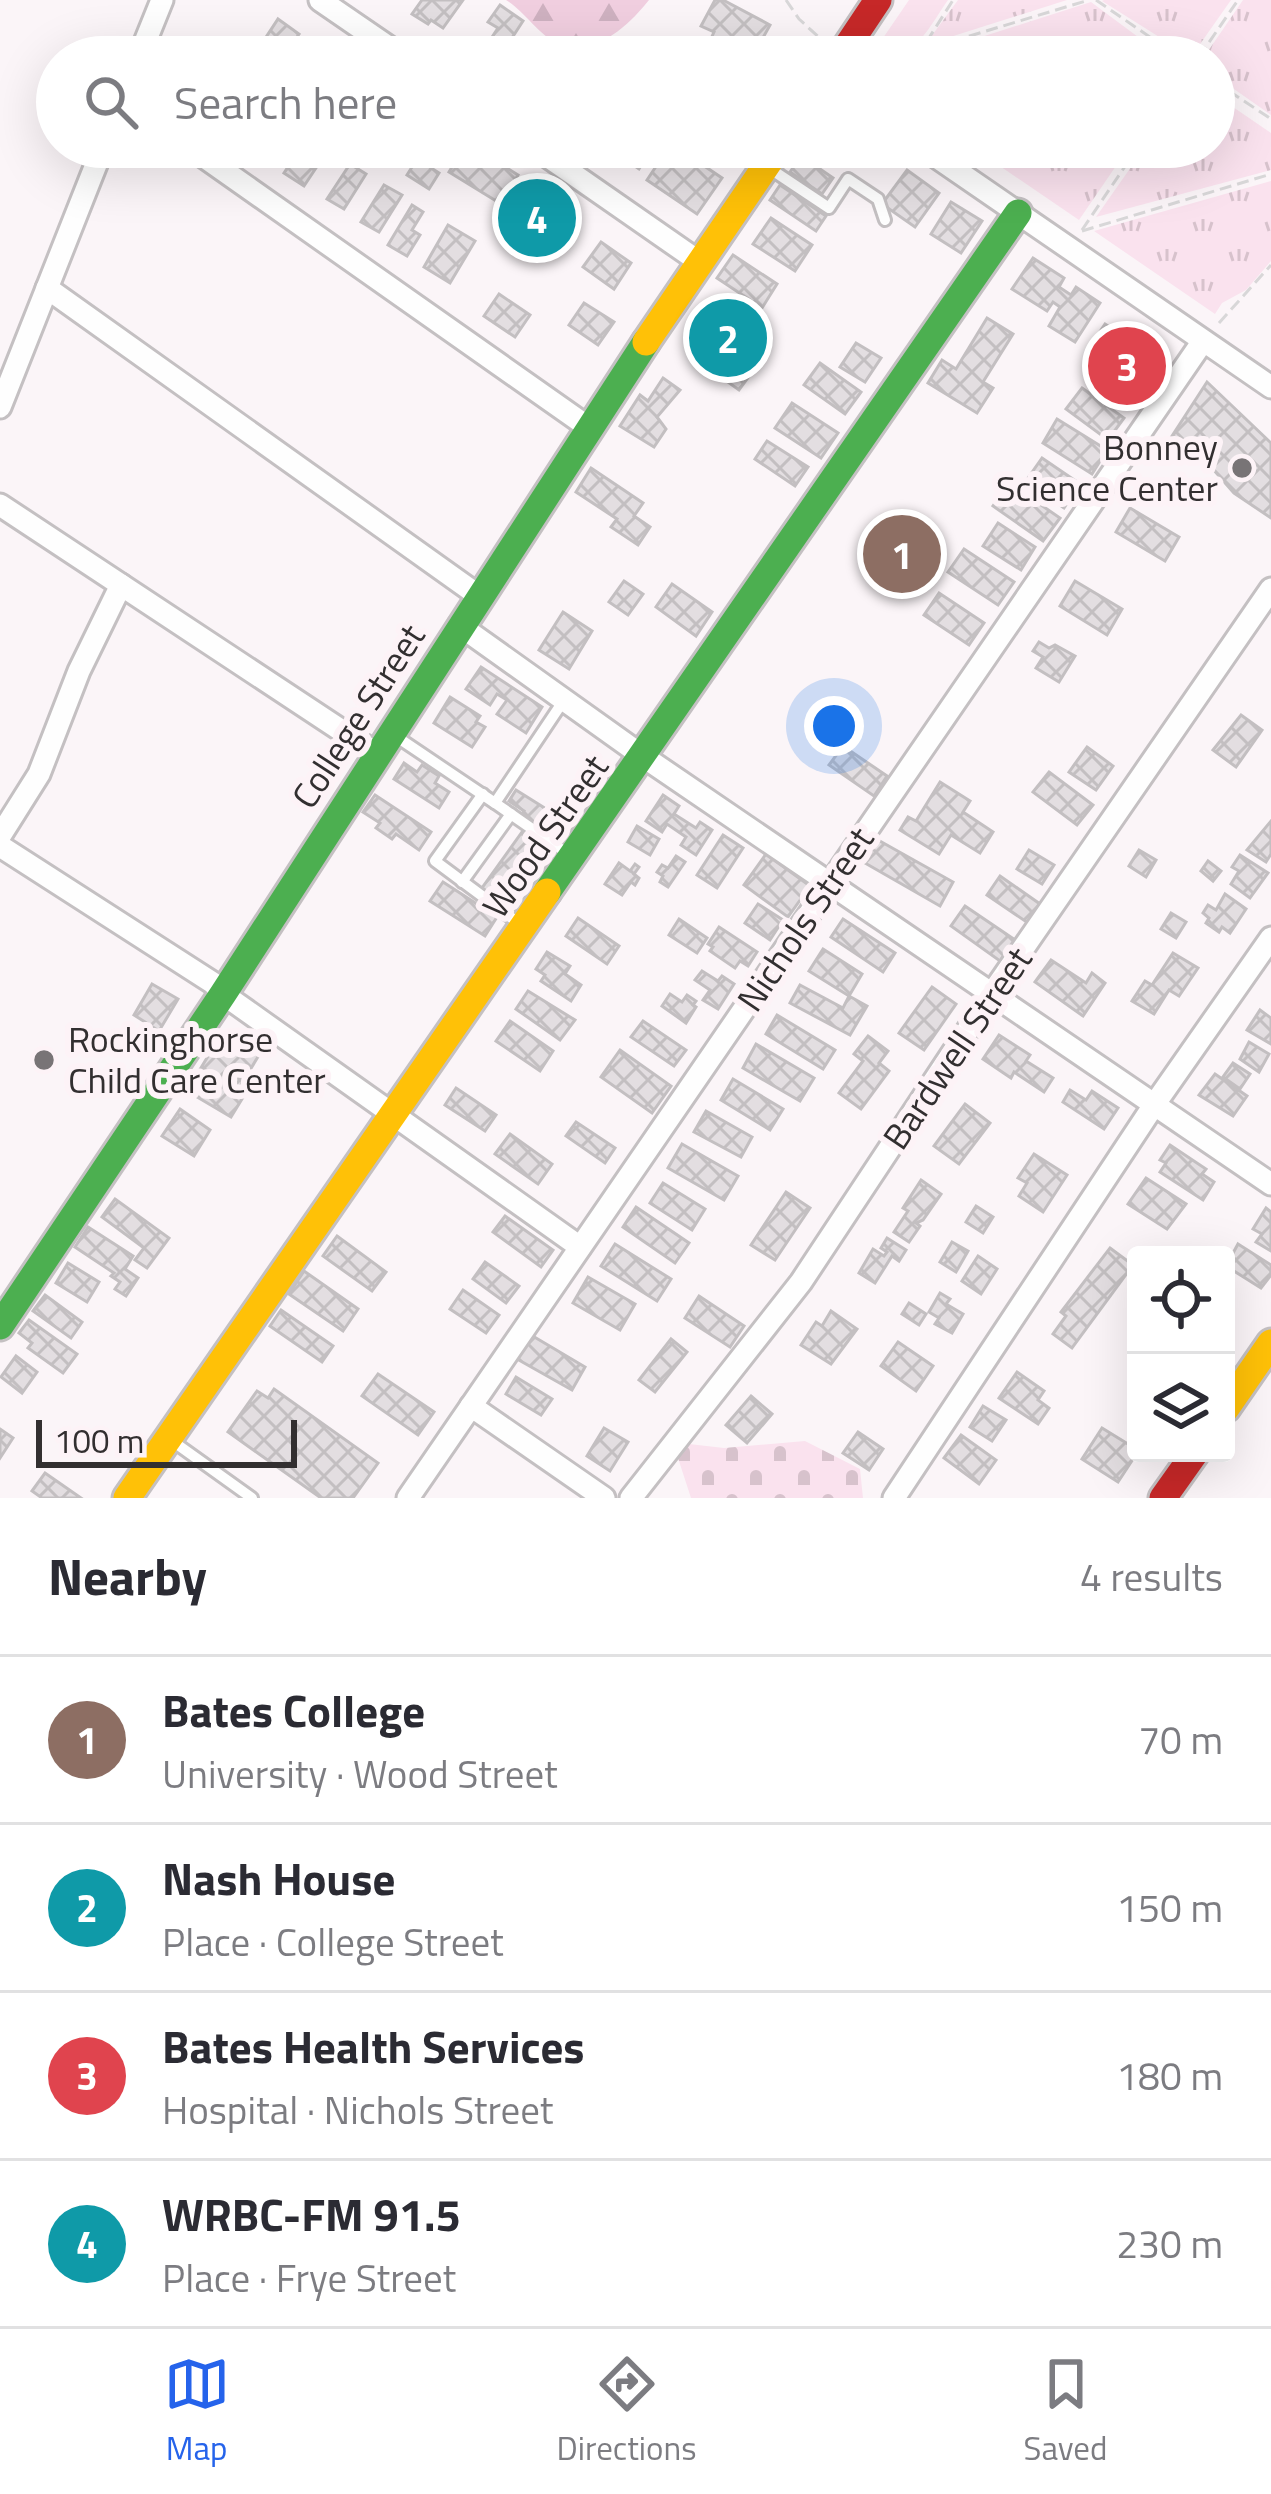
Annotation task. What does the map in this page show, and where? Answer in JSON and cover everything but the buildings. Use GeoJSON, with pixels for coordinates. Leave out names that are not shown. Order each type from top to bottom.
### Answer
{"type":"FeatureCollection","features":[{"type":"Feature","properties":{"kind":"street"},"geometry":{"type":"LineString","coordinates":[[147,36],[162,0]]}},
{"type":"Feature","properties":{"kind":"street"},"geometry":{"type":"LineString","coordinates":[[320,0],[372,36]]}},
{"type":"Feature","properties":{"kind":"street"},"geometry":{"type":"LineString","coordinates":[[843,36],[878,0]]}},
{"type":"Feature","properties":{"kind":"street"},"geometry":{"type":"LineString","coordinates":[[0,407],[95,168]]}},
{"type":"Feature","properties":{"kind":"street"},"geometry":{"type":"LineString","coordinates":[[220,168],[588,427]]}},
{"type":"Feature","properties":{"kind":"street"},"geometry":{"type":"LineString","coordinates":[[563,168],[701,263]]}},
{"type":"Feature","properties":{"kind":"street","name":"College Street"},"geometry":{"type":"LineString","coordinates":[[6,1308],[223,994],[588,427],[701,263],[756,168]]}},
{"type":"Feature","properties":{"kind":"street"},"geometry":{"type":"LineString","coordinates":[[953,168],[1271,387]]}},
{"type":"Feature","properties":{"kind":"street","name":"Wood Street"},"geometry":{"type":"LineString","coordinates":[[127,1498],[1018,213]]}},
{"type":"Feature","properties":{"kind":"street"},"geometry":{"type":"LineString","coordinates":[[47,288],[478,596]]}},
{"type":"Feature","properties":{"kind":"street","name":"Nichols Street"},"geometry":{"type":"LineString","coordinates":[[408,1498],[1203,340]]}},
{"type":"Feature","properties":{"kind":"street"},"geometry":{"type":"LineString","coordinates":[[0,505],[121,585],[384,744]]}},
{"type":"Feature","properties":{"kind":"street"},"geometry":{"type":"LineString","coordinates":[[0,836],[39,775],[79,671],[121,585]]}},
{"type":"Feature","properties":{"kind":"street","name":"Bardwell Street"},"geometry":{"type":"LineString","coordinates":[[631,1498],[801,1282],[993,992],[1271,589]]}},
{"type":"Feature","properties":{"kind":"street"},"geometry":{"type":"LineString","coordinates":[[459,625],[644,757],[1271,1184]]}},
{"type":"Feature","properties":{"kind":"street"},"geometry":{"type":"LineString","coordinates":[[0,846],[213,982],[223,994],[580,1246]]}},
{"type":"Feature","properties":{"kind":"street"},"geometry":{"type":"LineString","coordinates":[[894,1498],[1154,1105],[1271,938]]}},
{"type":"Feature","properties":{"kind":"street"},"geometry":{"type":"LineString","coordinates":[[1235,1395],[1271,1343]]}},
{"type":"Feature","properties":{"kind":"street"},"geometry":{"type":"LineString","coordinates":[[471,1406],[604,1498]]}},
{"type":"Feature","properties":{"kind":"street"},"geometry":{"type":"LineString","coordinates":[[1163,1498],[1189,1462]]}},
{"type":"Feature","properties":{"kind":"lane"},"geometry":{"type":"LineString","coordinates":[[775,168],[829,208],[848,179],[878,199],[885,220]]}},
{"type":"Feature","properties":{"kind":"lane"},"geometry":{"type":"LineString","coordinates":[[495,803],[564,700]]}},
{"type":"Feature","properties":{"kind":"lane"},"geometry":{"type":"LineString","coordinates":[[384,744],[483,794],[573,858]]}},
{"type":"Feature","properties":{"kind":"lane"},"geometry":{"type":"LineString","coordinates":[[483,794],[435,861],[524,928]]}},
{"type":"Feature","properties":{"kind":"lane"},"geometry":{"type":"LineString","coordinates":[[462,882],[512,814]]}},
{"type":"Feature","properties":{"kind":"lane"},"geometry":{"type":"LineString","coordinates":[[169,1438],[252,1498]]}},
{"type":"Feature","properties":{"kind":"path"},"geometry":{"type":"LineString","coordinates":[[786,0],[817,36]]}},
{"type":"Feature","properties":{"kind":"path"},"geometry":{"type":"LineString","coordinates":[[929,36],[953,0]]}},
{"type":"Feature","properties":{"kind":"path"},"geometry":{"type":"LineString","coordinates":[[975,36],[1092,0],[1147,36]]}},
{"type":"Feature","properties":{"kind":"path"},"geometry":{"type":"LineString","coordinates":[[1213,36],[1238,0]]}},
{"type":"Feature","properties":{"kind":"path"},"geometry":{"type":"LineString","coordinates":[[1235,95],[1271,119]]}},
{"type":"Feature","properties":{"kind":"path"},"geometry":{"type":"LineString","coordinates":[[1124,168],[1080,232],[1271,174]]}},
{"type":"Feature","properties":{"kind":"path"},"geometry":{"type":"LineString","coordinates":[[1219,322],[1271,266]]}},
{"type":"Feature","properties":{"kind":"green space"},"geometry":{"type":"Polygon","coordinates":[[[506,0],[649,0],[611,36],[547,36],[506,0]]]}},
{"type":"Feature","properties":{"kind":"green space"},"geometry":{"type":"Polygon","coordinates":[[[909,0],[948,0],[923,36],[884,36],[909,0]]]}},
{"type":"Feature","properties":{"kind":"green space"},"geometry":{"type":"Polygon","coordinates":[[[958,0],[1067,0],[953,36],[932,36],[958,0]]]}},
{"type":"Feature","properties":{"kind":"green space"},"geometry":{"type":"Polygon","coordinates":[[[1104,0],[1231,0],[1206,36],[1158,36],[1104,0]]]}},
{"type":"Feature","properties":{"kind":"green space"},"geometry":{"type":"Polygon","coordinates":[[[1243,0],[1271,0],[1271,115],[1235,90],[1235,36],[1218,36],[1243,0]]]}},
{"type":"Feature","properties":{"kind":"green space"},"geometry":{"type":"Polygon","coordinates":[[[1091,2],[1137,36],[985,36],[1091,2]]]}},
{"type":"Feature","properties":{"kind":"green space"},"geometry":{"type":"Polygon","coordinates":[[[1235,108],[1271,133],[1271,170],[1096,217],[1130,168],[1235,168],[1235,108]]]}},
{"type":"Feature","properties":{"kind":"green space"},"geometry":{"type":"Polygon","coordinates":[[[1003,168],[1115,168],[1079,220],[1003,168]]]}},
{"type":"Feature","properties":{"kind":"green space"},"geometry":{"type":"Polygon","coordinates":[[[1271,181],[1271,261],[1246,290],[1222,303],[1215,314],[1094,231],[1271,181]]]}},
{"type":"Feature","properties":{"kind":"green space"},"geometry":{"type":"Polygon","coordinates":[[[805,1441],[860,1469],[863,1498],[691,1498],[678,1458],[689,1444],[724,1448],[805,1441]]]}},
{"type":"Feature","properties":{"kind":"traffic: fast"},"geometry":{"type":"LineString","coordinates":[[547,892],[1018,213]]}},
{"type":"Feature","properties":{"kind":"traffic: fast"},"geometry":{"type":"LineString","coordinates":[[0,1326],[223,994],[646,342]]}},
{"type":"Feature","properties":{"kind":"traffic: slow"},"geometry":{"type":"LineString","coordinates":[[646,342],[765,168]]}},
{"type":"Feature","properties":{"kind":"traffic: slow"},"geometry":{"type":"LineString","coordinates":[[127,1498],[547,892]]}},
{"type":"Feature","properties":{"kind":"traffic: slow"},"geometry":{"type":"LineString","coordinates":[[1235,1395],[1271,1343]]}},
{"type":"Feature","properties":{"kind":"traffic: jam"},"geometry":{"type":"LineString","coordinates":[[854,36],[878,0]]}},
{"type":"Feature","properties":{"kind":"traffic: jam"},"geometry":{"type":"LineString","coordinates":[[1163,1498],[1189,1462]]}},
{"type":"Feature","properties":{"kind":"place","name":"WRBC-FM 91.5"},"geometry":{"type":"Point","coordinates":[537,218]}},
{"type":"Feature","properties":{"kind":"place","name":"Nash House"},"geometry":{"type":"Point","coordinates":[728,338]}},
{"type":"Feature","properties":{"kind":"place","name":"Bates Health Services"},"geometry":{"type":"Point","coordinates":[1127,366]}},
{"type":"Feature","properties":{"kind":"place","name":"Bonney Science Center"},"geometry":{"type":"Point","coordinates":[1242,468]}},
{"type":"Feature","properties":{"kind":"place","name":"Bates College"},"geometry":{"type":"Point","coordinates":[902,554]}},
{"type":"Feature","properties":{"kind":"place","name":"Rockinghorse Child Care Center"},"geometry":{"type":"Point","coordinates":[44,1060]}}]}
